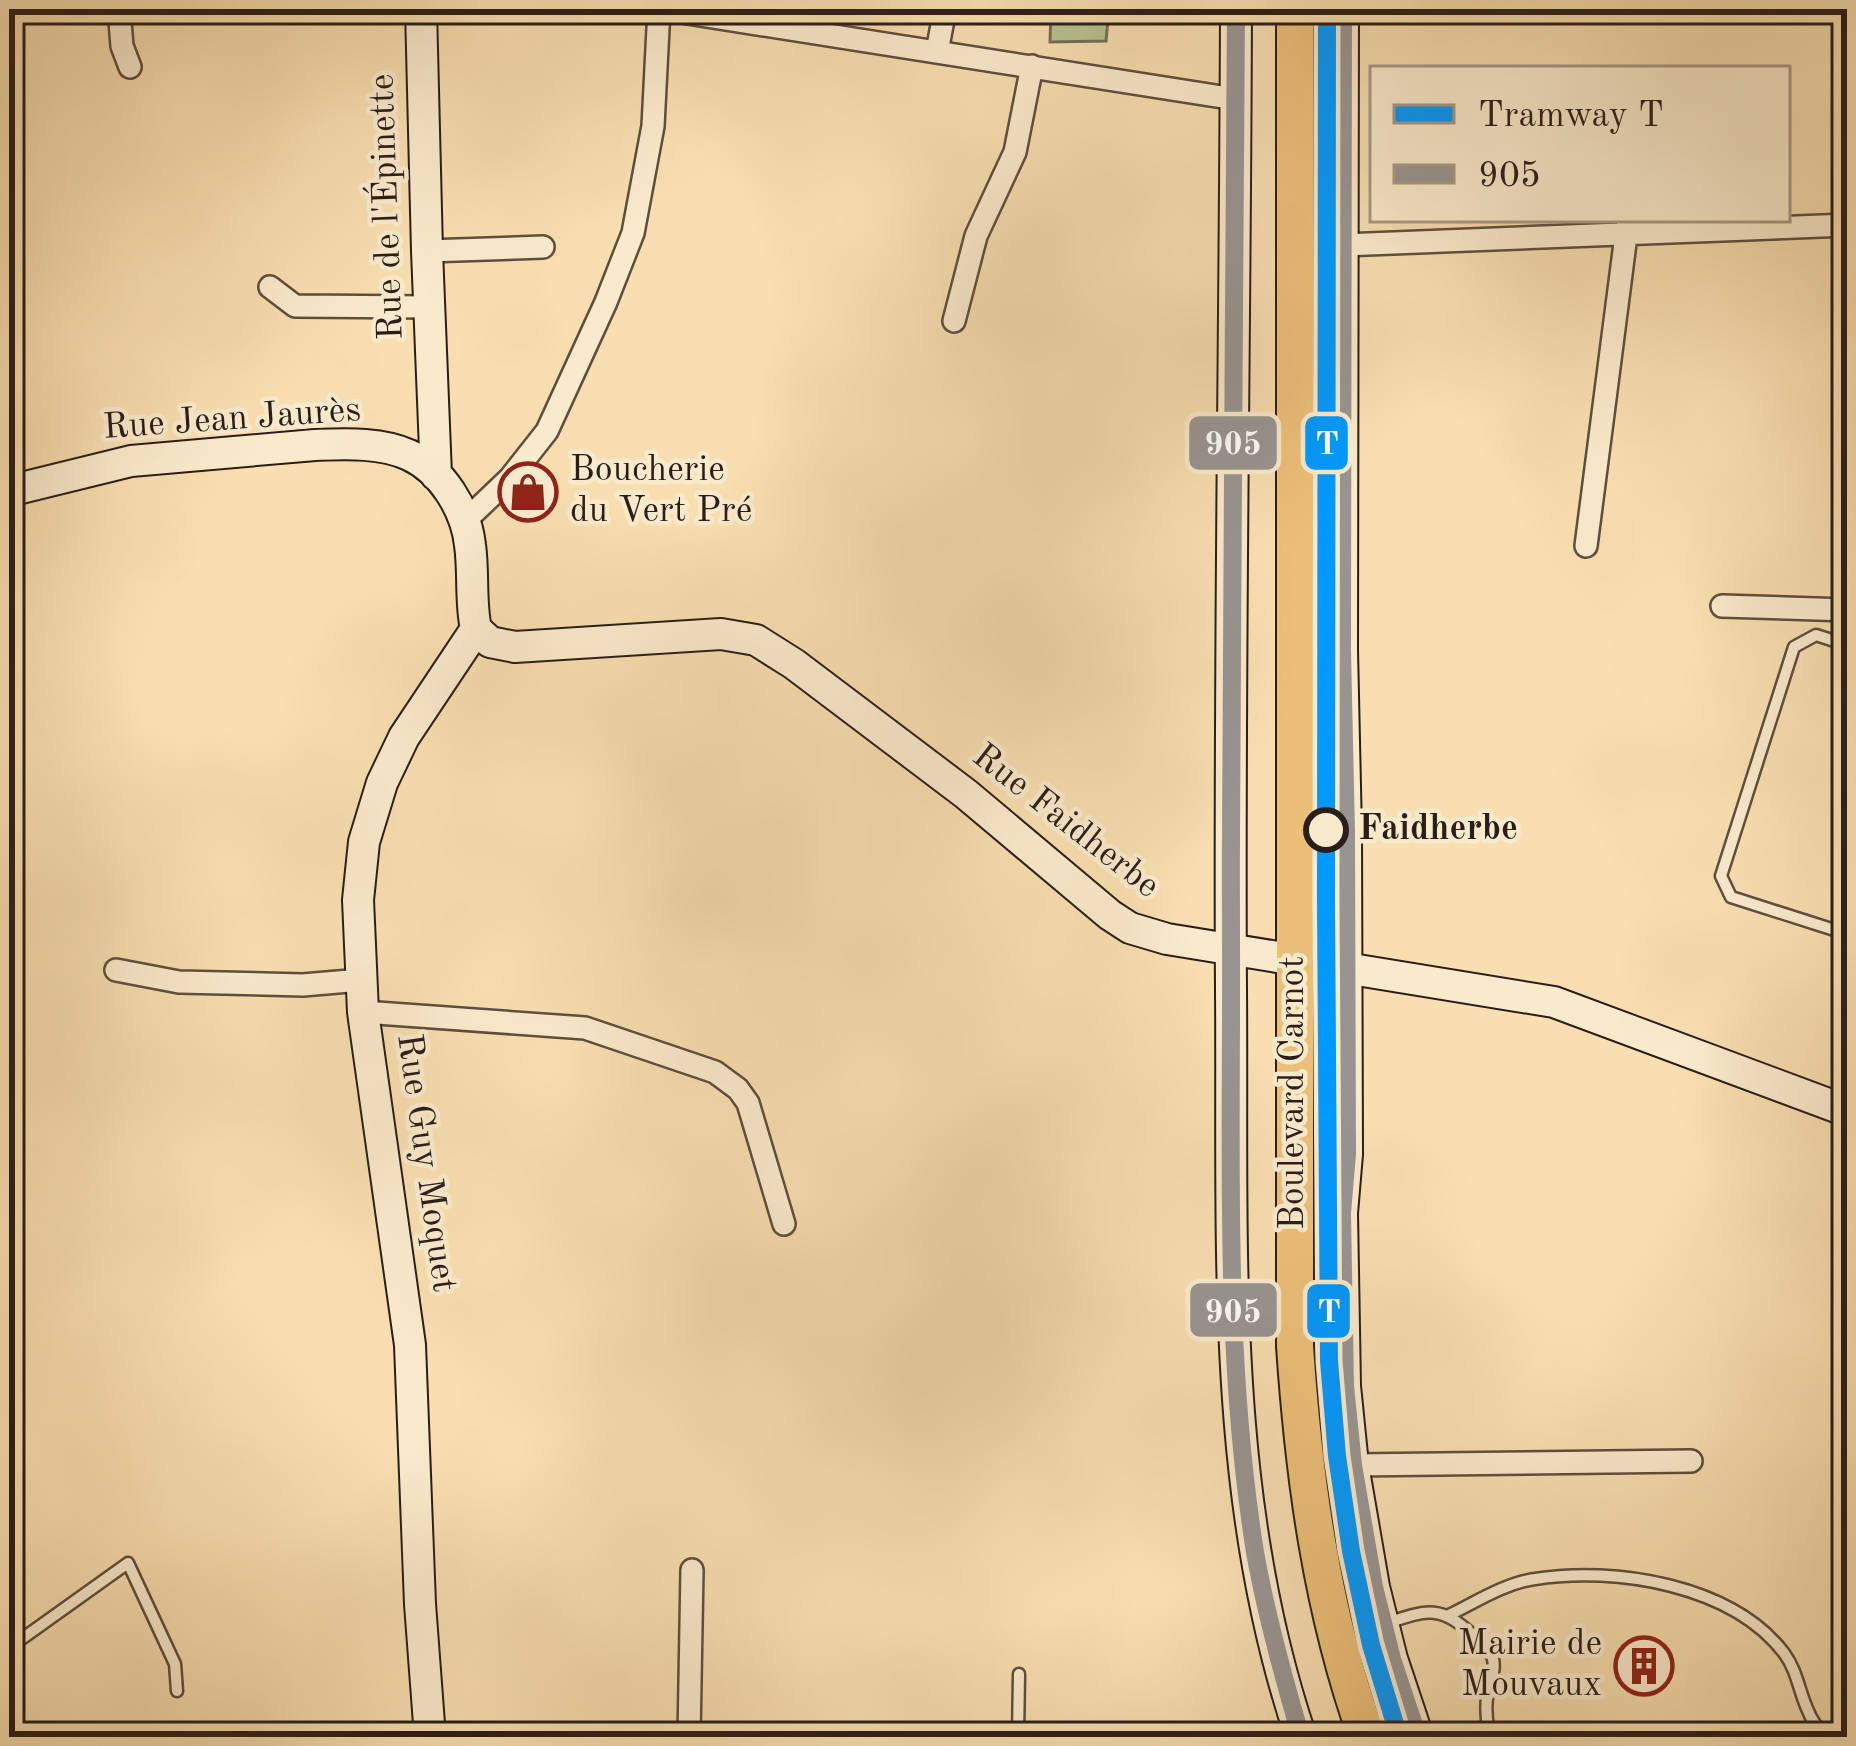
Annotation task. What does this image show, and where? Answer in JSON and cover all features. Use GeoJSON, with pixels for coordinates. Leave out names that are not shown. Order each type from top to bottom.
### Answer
{"type":"FeatureCollection","features":[{"type":"Feature","properties":{"kind":"main road","name":"Boulevard Carnot"},"geometry":{"type":"LineString","coordinates":[[1274,9],[1277,683],[1295,1346],[1304,1455],[1327,1597],[1367,1737]]}},
{"type":"Feature","properties":{"kind":"main road","name":"Boulevard Carnot"},"geometry":{"type":"LineString","coordinates":[[1295,9],[1276,1315],[1282,1430],[1294,1522],[1313,1616],[1348,1737]]}},
{"type":"Feature","properties":{"kind":"street"},"geometry":{"type":"LineString","coordinates":[[119,9],[122,46],[130,67]]}},
{"type":"Feature","properties":{"kind":"street","name":"Rue de l'Épinette"},"geometry":{"type":"LineString","coordinates":[[422,9],[436,476]]}},
{"type":"Feature","properties":{"kind":"street"},"geometry":{"type":"LineString","coordinates":[[466,520],[510,478],[547,431],[633,233],[653,126],[661,9],[1235,99]]}},
{"type":"Feature","properties":{"kind":"street"},"geometry":{"type":"LineString","coordinates":[[937,52],[945,9]]}},
{"type":"Feature","properties":{"kind":"street","name":"Boulevard Carnot"},"geometry":{"type":"LineString","coordinates":[[1236,9],[1232,1285],[1239,1436],[1247,1496],[1272,1635],[1300,1737]]}},
{"type":"Feature","properties":{"kind":"street","name":"Boulevard Carnot"},"geometry":{"type":"LineString","coordinates":[[1343,9],[1345,1386],[1353,1465],[1383,1624],[1418,1737]]}},
{"type":"Feature","properties":{"kind":"street"},"geometry":{"type":"LineString","coordinates":[[954,321],[976,236],[1015,152],[1032,66]]}},
{"type":"Feature","properties":{"kind":"street"},"geometry":{"type":"LineString","coordinates":[[1343,245],[1627,226],[1847,225]]}},
{"type":"Feature","properties":{"kind":"street"},"geometry":{"type":"LineString","coordinates":[[1586,546],[1627,226]]}},
{"type":"Feature","properties":{"kind":"street"},"geometry":{"type":"LineString","coordinates":[[427,251],[543,247]]}},
{"type":"Feature","properties":{"kind":"street"},"geometry":{"type":"LineString","coordinates":[[270,287],[295,306],[429,307]]}},
{"type":"Feature","properties":{"kind":"street","name":"Rue Jean Jaurès"},"geometry":{"type":"LineString","coordinates":[[9,491],[131,460],[329,445],[408,454],[436,476],[466,520],[476,629]]}},
{"type":"Feature","properties":{"kind":"street"},"geometry":{"type":"LineString","coordinates":[[1722,606],[1847,610]]}},
{"type":"Feature","properties":{"kind":"street","name":"Rue Faidherbe"},"geometry":{"type":"LineString","coordinates":[[476,629],[490,642],[515,647],[721,634],[756,640],[966,794],[1120,923],[1152,936],[1554,1002],[1847,1111]]}},
{"type":"Feature","properties":{"kind":"street","name":"Rue Guy Moquet"},"geometry":{"type":"LineString","coordinates":[[430,1737],[410,1345],[364,1012],[359,886],[376,798],[404,737],[476,629]]}},
{"type":"Feature","properties":{"kind":"street"},"geometry":{"type":"LineString","coordinates":[[116,970],[179,982],[303,985],[361,980]]}},
{"type":"Feature","properties":{"kind":"street"},"geometry":{"type":"LineString","coordinates":[[364,1012],[585,1028],[715,1072],[748,1103],[784,1224]]}},
{"type":"Feature","properties":{"kind":"street"},"geometry":{"type":"LineString","coordinates":[[1353,1465],[1691,1461]]}},
{"type":"Feature","properties":{"kind":"street"},"geometry":{"type":"LineString","coordinates":[[689,1737],[692,1570]]}},
{"type":"Feature","properties":{"kind":"lane"},"geometry":{"type":"LineString","coordinates":[[1847,645],[1816,635],[1794,646],[1721,875],[1731,896],[1847,934]]}},
{"type":"Feature","properties":{"kind":"lane"},"geometry":{"type":"LineString","coordinates":[[9,1648],[128,1563],[175,1664],[177,1691]]}},
{"type":"Feature","properties":{"kind":"lane"},"geometry":{"type":"LineString","coordinates":[[1449,1615],[1505,1587],[1533,1579],[1639,1578],[1682,1590],[1734,1608],[1784,1653],[1799,1679],[1809,1714],[1824,1737]]}},
{"type":"Feature","properties":{"kind":"lane"},"geometry":{"type":"LineString","coordinates":[[1383,1624],[1441,1612],[1485,1646],[1494,1670],[1486,1705],[1492,1731],[1454,1737]]}},
{"type":"Feature","properties":{"kind":"lane"},"geometry":{"type":"LineString","coordinates":[[1018,1737],[1019,1674]]}},
{"type":"Feature","properties":{"kind":"green space"},"geometry":{"type":"Polygon","coordinates":[[[1051,9],[1109,9],[1106,41],[1050,42],[1051,9]]]}},
{"type":"Feature","properties":{"kind":"tram line","name":"T"},"geometry":{"type":"LineString","coordinates":[[1327,9],[1329,1361],[1351,1551],[1371,1645],[1399,1737]]}},
{"type":"Feature","properties":{"kind":"transit line","name":"905"},"geometry":{"type":"LineString","coordinates":[[1236,9],[1231,828],[1234,1325],[1255,1552],[1301,1737]]}},
{"type":"Feature","properties":{"kind":"transit line","name":"905"},"geometry":{"type":"LineString","coordinates":[[1343,9],[1345,1386],[1374,1587],[1418,1737]]}},
{"type":"Feature","properties":{"kind":"place","name":"Boucherie du Vert Pré"},"geometry":{"type":"Point","coordinates":[528,492]}},
{"type":"Feature","properties":{"kind":"place","name":"Faidherbe"},"geometry":{"type":"Point","coordinates":[1326,830]}},
{"type":"Feature","properties":{"kind":"place","name":"Mairie de Mouvaux"},"geometry":{"type":"Point","coordinates":[1644,1666]}}]}
